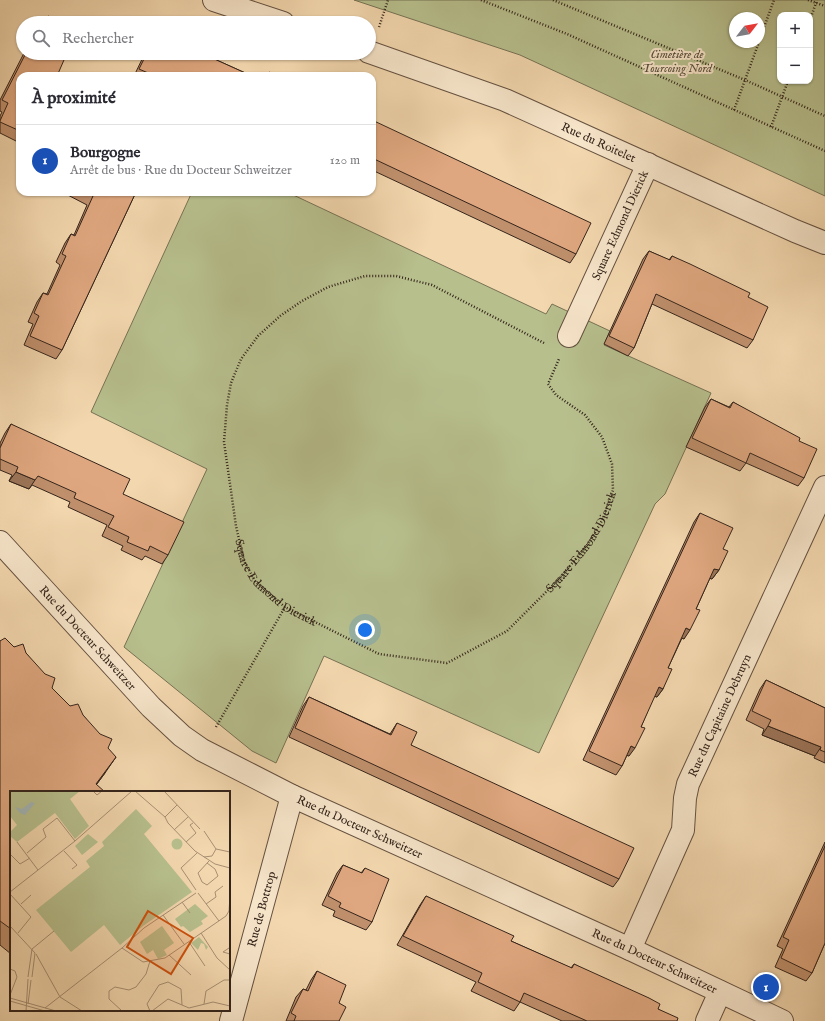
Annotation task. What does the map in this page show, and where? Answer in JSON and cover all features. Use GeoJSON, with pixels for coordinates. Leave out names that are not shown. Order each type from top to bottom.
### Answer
{"type":"FeatureCollection","features":[{"type":"Feature","properties":{"kind":"street"},"geometry":{"type":"LineString","coordinates":[[214,0],[262,16]]}},
{"type":"Feature","properties":{"kind":"street","name":"Rue du Roitelet"},"geometry":{"type":"LineString","coordinates":[[376,54],[505,100],[795,231],[825,243]]}},
{"type":"Feature","properties":{"kind":"street","name":"Square Edmond Dierick"},"geometry":{"type":"LineString","coordinates":[[565,344],[648,164]]}},
{"type":"Feature","properties":{"kind":"street","name":"Rue du Capitaine Debruyn"},"geometry":{"type":"LineString","coordinates":[[630,949],[684,830],[685,798],[688,784],[825,487]]}},
{"type":"Feature","properties":{"kind":"street","name":"Rue du Docteur Schweitzer"},"geometry":{"type":"LineString","coordinates":[[0,542],[151,707],[182,736],[202,750],[292,796],[630,949],[782,1021]]}},
{"type":"Feature","properties":{"kind":"street","name":"Rue de Bottrop"},"geometry":{"type":"LineString","coordinates":[[231,1021],[292,796]]}},
{"type":"Feature","properties":{"kind":"street"},"geometry":{"type":"LineString","coordinates":[[707,1021],[720,992]]}},
{"type":"Feature","properties":{"kind":"path"},"geometry":{"type":"LineString","coordinates":[[481,0],[567,34],[825,151]]}},
{"type":"Feature","properties":{"kind":"path"},"geometry":{"type":"LineString","coordinates":[[553,0],[745,80],[825,116]]}},
{"type":"Feature","properties":{"kind":"path"},"geometry":{"type":"LineString","coordinates":[[765,25],[774,0]]}},
{"type":"Feature","properties":{"kind":"path"},"geometry":{"type":"LineString","coordinates":[[808,0],[825,6]]}},
{"type":"Feature","properties":{"kind":"path"},"geometry":{"type":"LineString","coordinates":[[813,12],[817,2]]}},
{"type":"Feature","properties":{"kind":"path"},"geometry":{"type":"LineString","coordinates":[[734,110],[757,48]]}},
{"type":"Feature","properties":{"kind":"path"},"geometry":{"type":"LineString","coordinates":[[771,127],[787,84]]}},
{"type":"Feature","properties":{"kind":"path","name":"Square Edmond Dierick"},"geometry":{"type":"LineString","coordinates":[[365,276],[396,276],[432,285],[565,344],[548,384],[556,395],[585,415],[602,437],[612,464],[613,490],[603,519],[588,544],[560,578],[507,632],[447,663],[379,654],[285,607],[255,581],[244,561],[236,526],[224,442],[227,405],[231,383],[241,359],[258,336],[280,316],[302,301],[328,287],[365,276]]}},
{"type":"Feature","properties":{"kind":"path"},"geometry":{"type":"LineString","coordinates":[[202,750],[285,607]]}},
{"type":"Feature","properties":{"kind":"green space","name":"Cimetière de Tourcoing Nord"},"geometry":{"type":"Polygon","coordinates":[[[354,0],[825,0],[825,196],[520,55],[354,0]]]}},
{"type":"Feature","properties":{"kind":"green space"},"geometry":{"type":"Polygon","coordinates":[[[190,196],[295,196],[546,314],[552,304],[610,331],[604,345],[711,393],[665,494],[655,504],[539,753],[324,656],[276,763],[252,751],[124,647],[207,469],[91,412],[190,196]]]}},
{"type":"Feature","properties":{"kind":"building"},"geometry":{"type":"Polygon","coordinates":[[[22,60],[64,60],[59,72],[16,72],[22,60]]]}},
{"type":"Feature","properties":{"kind":"building"},"geometry":{"type":"Polygon","coordinates":[[[144,60],[217,60],[243,72],[146,72],[139,69],[144,60]]]}},
{"type":"Feature","properties":{"kind":"building"},"geometry":{"type":"Polygon","coordinates":[[[16,73],[16,129],[0,122],[8,103],[2,100],[16,73]]]}},
{"type":"Feature","properties":{"kind":"building"},"geometry":{"type":"Polygon","coordinates":[[[376,122],[591,223],[576,254],[376,160],[376,122]]]}},
{"type":"Feature","properties":{"kind":"building"},"geometry":{"type":"Polygon","coordinates":[[[93,196],[134,196],[62,350],[30,336],[39,316],[34,313],[43,293],[48,295],[66,256],[62,254],[71,234],[75,236],[93,196]]]}},
{"type":"Feature","properties":{"kind":"building"},"geometry":{"type":"Polygon","coordinates":[[[649,251],[670,260],[672,256],[690,264],[750,293],[748,297],[768,307],[753,340],[656,294],[634,348],[609,336],[649,251]]]}},
{"type":"Feature","properties":{"kind":"building"},"geometry":{"type":"Polygon","coordinates":[[[711,399],[730,408],[733,402],[800,438],[799,441],[817,449],[804,478],[750,453],[746,463],[692,438],[711,399]]]}},
{"type":"Feature","properties":{"kind":"building"},"geometry":{"type":"Polygon","coordinates":[[[11,424],[130,479],[123,494],[184,522],[168,555],[150,546],[148,551],[127,542],[129,537],[108,527],[114,516],[74,498],[76,493],[38,476],[35,480],[16,472],[18,467],[0,459],[0,448],[11,424]]]}},
{"type":"Feature","properties":{"kind":"building"},"geometry":{"type":"Polygon","coordinates":[[[700,513],[733,528],[723,549],[728,551],[719,570],[714,569],[696,609],[700,610],[690,630],[686,628],[668,668],[672,669],[663,689],[659,687],[641,727],[645,728],[635,748],[631,746],[622,766],[589,751],[700,513]]]}},
{"type":"Feature","properties":{"kind":"building"},"geometry":{"type":"Polygon","coordinates":[[[5,638],[14,647],[23,644],[26,653],[45,674],[55,678],[52,688],[70,706],[78,704],[83,715],[100,734],[112,739],[108,748],[116,757],[96,784],[104,791],[10,791],[10,928],[0,921],[0,641],[5,638]]]}},
{"type":"Feature","properties":{"kind":"building"},"geometry":{"type":"Polygon","coordinates":[[[766,680],[825,708],[825,752],[820,750],[821,747],[768,726],[771,720],[752,711],[766,680]]]}},
{"type":"Feature","properties":{"kind":"building"},"geometry":{"type":"Polygon","coordinates":[[[309,697],[391,735],[397,723],[417,732],[411,745],[634,848],[619,879],[295,728],[309,697]]]}},
{"type":"Feature","properties":{"kind":"building"},"geometry":{"type":"Polygon","coordinates":[[[825,846],[825,943],[812,973],[781,958],[789,940],[783,937],[825,846]]]}},
{"type":"Feature","properties":{"kind":"building"},"geometry":{"type":"Polygon","coordinates":[[[343,865],[362,873],[365,868],[389,879],[372,922],[339,907],[341,903],[328,896],[343,865]]]}},
{"type":"Feature","properties":{"kind":"building"},"geometry":{"type":"Polygon","coordinates":[[[426,896],[514,936],[511,941],[572,968],[574,964],[649,998],[660,1004],[658,1009],[678,1018],[677,1021],[587,1021],[524,993],[520,1002],[478,982],[482,973],[403,936],[426,896]]]}},
{"type":"Feature","properties":{"kind":"building"},"geometry":{"type":"Polygon","coordinates":[[[317,971],[346,985],[339,1003],[346,1007],[339,1021],[294,1021],[296,1016],[291,1013],[303,989],[308,991],[317,971]]]}},
{"type":"Feature","properties":{"kind":"place","name":"Bourgogne"},"geometry":{"type":"Point","coordinates":[766,987]}}]}
